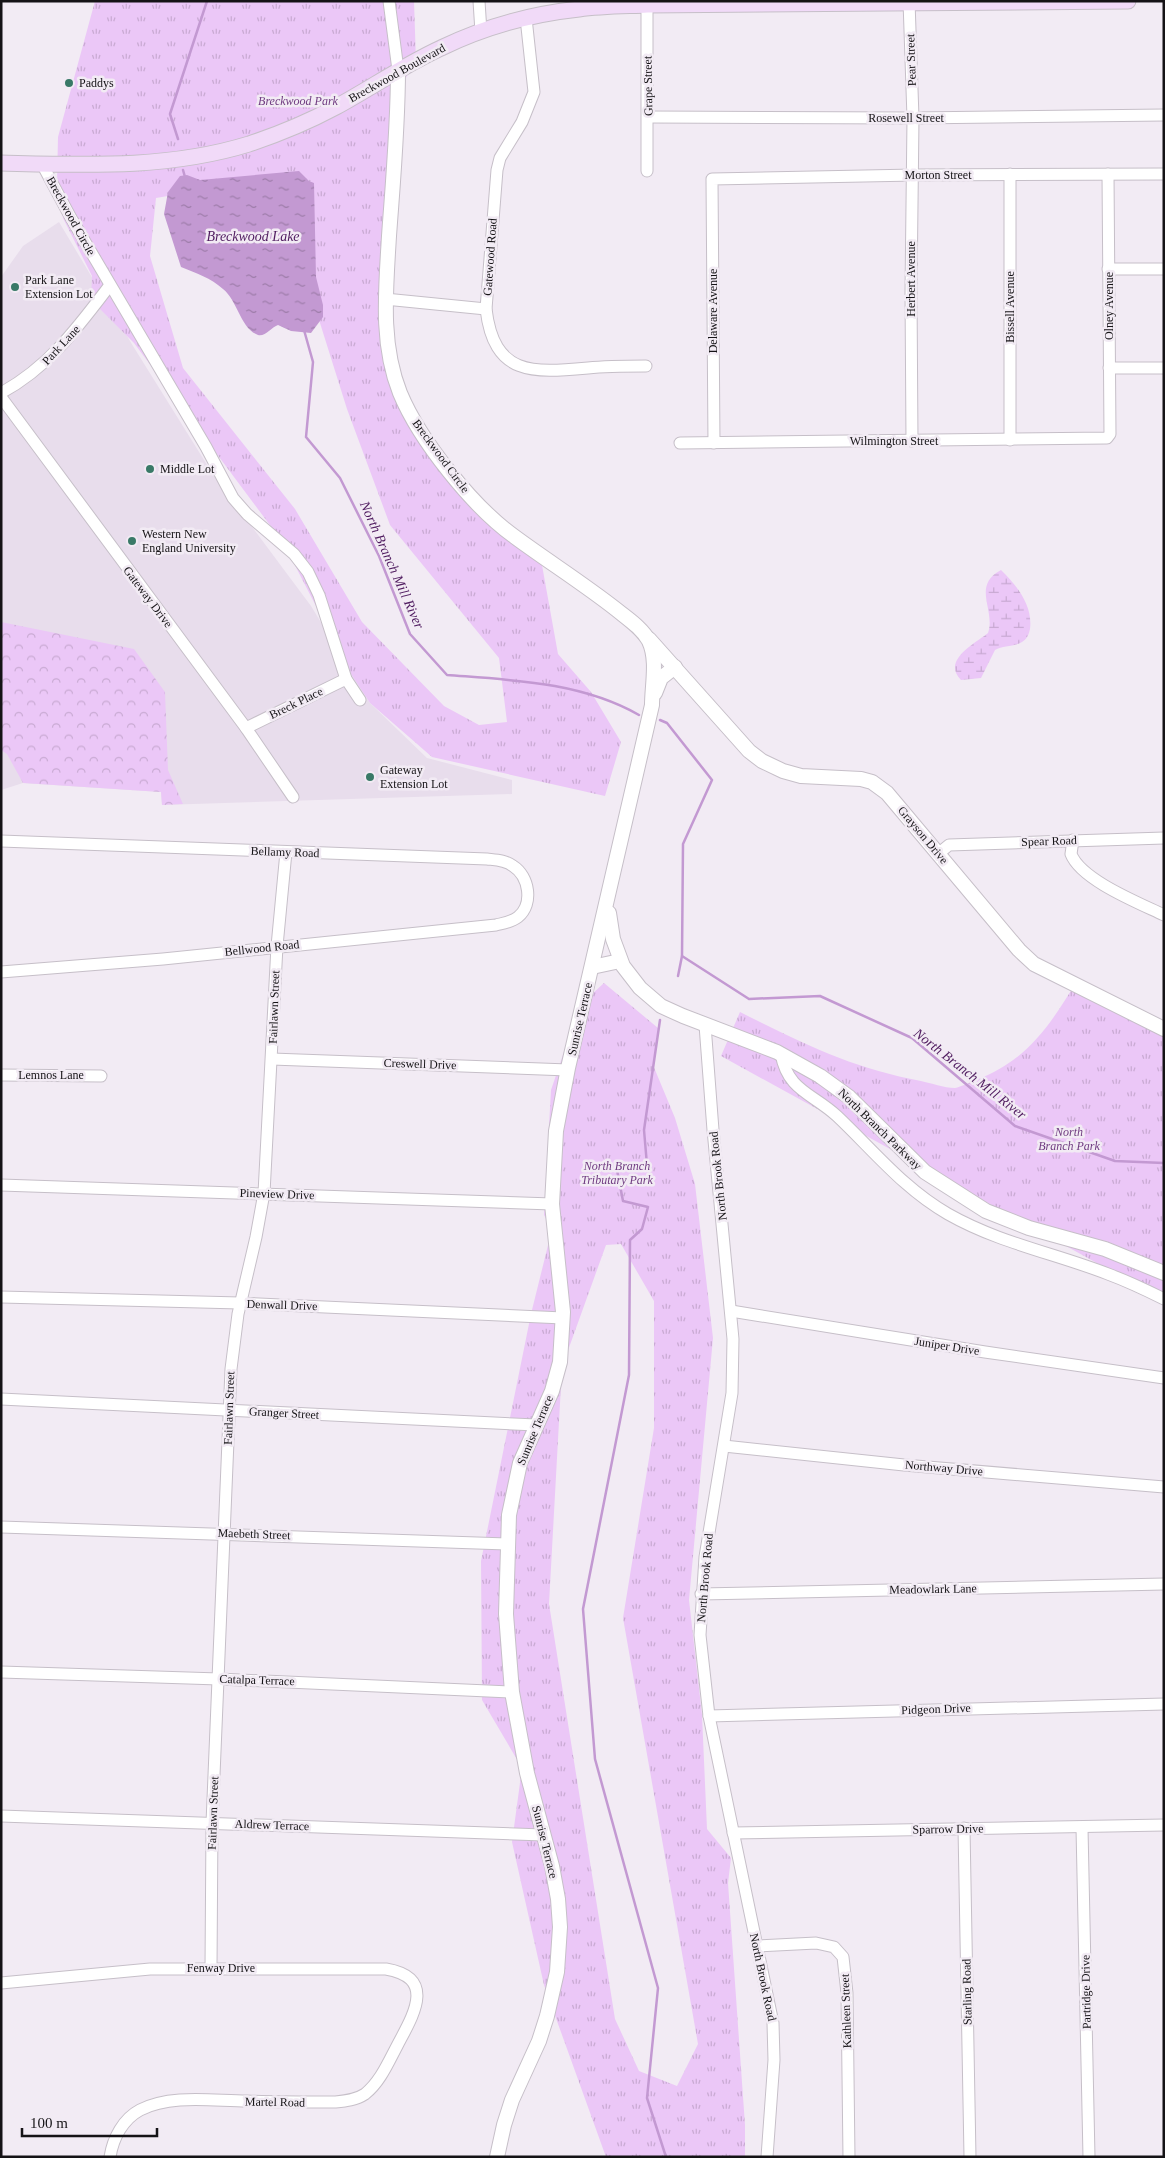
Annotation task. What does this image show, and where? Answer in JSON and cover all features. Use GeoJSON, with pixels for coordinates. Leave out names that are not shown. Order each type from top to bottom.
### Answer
{"type":"FeatureCollection","features":[{"type":"Feature","properties":{"kind":"main road","name":"Breckwood Boulevard"},"geometry":{"type":"LineString","coordinates":[[1,163],[152,163],[182,160],[224,151],[308,121],[442,47],[480,32],[526,18],[580,5],[647,3],[1128,1]]}},
{"type":"Feature","properties":{"kind":"street"},"geometry":{"type":"LineString","coordinates":[[388,1],[398,70]]}},
{"type":"Feature","properties":{"kind":"street"},"geometry":{"type":"LineString","coordinates":[[479,1],[480,32]]}},
{"type":"Feature","properties":{"kind":"street","name":"Pear Street"},"geometry":{"type":"LineString","coordinates":[[910,2],[913,118]]}},
{"type":"Feature","properties":{"kind":"street","name":"Grape Street"},"geometry":{"type":"LineString","coordinates":[[647,3],[647,171]]}},
{"type":"Feature","properties":{"kind":"street","name":"Gatewood Road"},"geometry":{"type":"LineString","coordinates":[[526,18],[534,92],[522,122],[500,158],[486,309],[488,328],[493,341],[501,352],[517,365],[530,370],[557,371],[607,366],[646,366]]}},
{"type":"Feature","properties":{"kind":"street","name":"Breckwood Circle"},"geometry":{"type":"LineString","coordinates":[[398,70],[398,108],[385,299],[388,354],[400,393],[421,432],[455,478],[478,505],[500,525],[580,582],[643,632],[650,643],[652,652],[652,705],[639,758]]}},
{"type":"Feature","properties":{"kind":"street","name":"Rosewell Street"},"geometry":{"type":"LineString","coordinates":[[648,117],[913,118],[1164,115]]}},
{"type":"Feature","properties":{"kind":"street","name":"Herbert Avenue"},"geometry":{"type":"LineString","coordinates":[[912,440],[913,118]]}},
{"type":"Feature","properties":{"kind":"street","name":"Breckwood Circle"},"geometry":{"type":"LineString","coordinates":[[42,164],[110,285],[206,447],[233,498],[247,514],[294,554],[308,572],[319,595],[346,679],[360,700]]}},
{"type":"Feature","properties":{"kind":"street","name":"Bissell Avenue"},"geometry":{"type":"LineString","coordinates":[[1010,174],[1010,440]]}},
{"type":"Feature","properties":{"kind":"street","name":"Olney Avenue"},"geometry":{"type":"LineString","coordinates":[[1108,174],[1110,434],[1108,438]]}},
{"type":"Feature","properties":{"kind":"street","name":"Morton Street"},"geometry":{"type":"LineString","coordinates":[[712,179],[912,175],[1164,174]]}},
{"type":"Feature","properties":{"kind":"street","name":"Delaware Avenue"},"geometry":{"type":"LineString","coordinates":[[712,179],[714,443]]}},
{"type":"Feature","properties":{"kind":"street"},"geometry":{"type":"LineString","coordinates":[[1108,269],[1164,269]]}},
{"type":"Feature","properties":{"kind":"street","name":"Park Lane"},"geometry":{"type":"LineString","coordinates":[[1,393],[30,376],[59,349],[77,329],[110,285]]}},
{"type":"Feature","properties":{"kind":"street"},"geometry":{"type":"LineString","coordinates":[[385,299],[486,309]]}},
{"type":"Feature","properties":{"kind":"street"},"geometry":{"type":"LineString","coordinates":[[1109,368],[1164,368]]}},
{"type":"Feature","properties":{"kind":"street","name":"Gateway Drive"},"geometry":{"type":"LineString","coordinates":[[1,397],[246,728],[293,797]]}},
{"type":"Feature","properties":{"kind":"street","name":"Wilmington Street"},"geometry":{"type":"LineString","coordinates":[[680,443],[1103,440],[1108,438]]}},
{"type":"Feature","properties":{"kind":"street","name":"Grayson Drive"},"geometry":{"type":"LineString","coordinates":[[643,632],[749,751],[762,761],[783,771],[801,776],[855,778],[872,782],[887,793],[1019,950],[1034,964],[1164,1030]]}},
{"type":"Feature","properties":{"kind":"street"},"geometry":{"type":"LineString","coordinates":[[652,705],[657,684],[661,678],[675,667]]}},
{"type":"Feature","properties":{"kind":"street","name":"Breck Place"},"geometry":{"type":"LineString","coordinates":[[246,728],[346,679]]}},
{"type":"Feature","properties":{"kind":"street","name":"Sunrise Terrace"},"geometry":{"type":"LineString","coordinates":[[498,2157],[504,2125],[512,2100],[542,2032],[557,1972],[560,1927],[558,1899],[552,1866],[521,1747],[512,1692],[506,1614],[507,1544],[511,1502],[516,1476],[536,1425],[552,1392],[560,1362],[563,1318],[552,1204],[556,1131],[568,1070],[610,895],[639,758]]}},
{"type":"Feature","properties":{"kind":"street","name":"Spear Road"},"geometry":{"type":"LineString","coordinates":[[938,854],[949,845],[1164,838]]}},
{"type":"Feature","properties":{"kind":"street"},"geometry":{"type":"LineString","coordinates":[[1073,840],[1072,856],[1082,869],[1105,885],[1164,915]]}},
{"type":"Feature","properties":{"kind":"street","name":"Bellamy Road"},"geometry":{"type":"LineString","coordinates":[[1,841],[500,860],[517,869],[526,882],[527,897],[521,914]]}},
{"type":"Feature","properties":{"kind":"street","name":"Fairlawn Street"},"geometry":{"type":"LineString","coordinates":[[211,1968],[212,1823],[231,1358],[240,1303],[256,1237],[264,1193],[277,946],[286,852]]}},
{"type":"Feature","properties":{"kind":"street","name":"North Branch Parkway"},"geometry":{"type":"LineString","coordinates":[[610,895],[611,931],[620,961],[631,978],[655,1002],[675,1013],[781,1054],[835,1086],[868,1115],[925,1172],[973,1204],[1013,1222],[1104,1249],[1164,1273]]}},
{"type":"Feature","properties":{"kind":"street","name":"Bellwood Road"},"geometry":{"type":"LineString","coordinates":[[1,972],[163,959],[496,925],[514,920],[521,914]]}},
{"type":"Feature","properties":{"kind":"street"},"geometry":{"type":"LineString","coordinates":[[592,968],[620,961]]}},
{"type":"Feature","properties":{"kind":"street","name":"North Brook Road"},"geometry":{"type":"LineString","coordinates":[[705,1025],[713,1130],[731,1311],[733,1374],[724,1446],[705,1557],[700,1635],[709,1716],[772,2012],[775,2041],[767,2157]]}},
{"type":"Feature","properties":{"kind":"street"},"geometry":{"type":"LineString","coordinates":[[781,1054],[783,1066],[794,1084],[829,1109],[866,1143],[896,1176],[947,1214],[987,1234],[1108,1273],[1164,1298]]}},
{"type":"Feature","properties":{"kind":"street","name":"Creswell Drive"},"geometry":{"type":"LineString","coordinates":[[272,1059],[568,1070]]}},
{"type":"Feature","properties":{"kind":"street","name":"Lemnos Lane"},"geometry":{"type":"LineString","coordinates":[[1,1075],[102,1076]]}},
{"type":"Feature","properties":{"kind":"street","name":"Pineview Drive"},"geometry":{"type":"LineString","coordinates":[[1,1185],[552,1204]]}},
{"type":"Feature","properties":{"kind":"street","name":"Denwall Drive"},"geometry":{"type":"LineString","coordinates":[[1,1297],[240,1303],[563,1318]]}},
{"type":"Feature","properties":{"kind":"street","name":"Juniper Drive"},"geometry":{"type":"LineString","coordinates":[[731,1311],[993,1354],[1164,1378]]}},
{"type":"Feature","properties":{"kind":"street","name":"Granger Street"},"geometry":{"type":"LineString","coordinates":[[1,1399],[536,1425]]}},
{"type":"Feature","properties":{"kind":"street","name":"Northway Drive"},"geometry":{"type":"LineString","coordinates":[[724,1446],[904,1465],[1164,1487]]}},
{"type":"Feature","properties":{"kind":"street","name":"Maebeth Street"},"geometry":{"type":"LineString","coordinates":[[1,1527],[507,1544]]}},
{"type":"Feature","properties":{"kind":"street","name":"Meadowlark Lane"},"geometry":{"type":"LineString","coordinates":[[702,1594],[1164,1584]]}},
{"type":"Feature","properties":{"kind":"street","name":"Catalpa Terrace"},"geometry":{"type":"LineString","coordinates":[[1,1672],[219,1679],[512,1692]]}},
{"type":"Feature","properties":{"kind":"street","name":"Pidgeon Drive"},"geometry":{"type":"LineString","coordinates":[[709,1716],[1164,1704]]}},
{"type":"Feature","properties":{"kind":"street","name":"Aldrew Terrace"},"geometry":{"type":"LineString","coordinates":[[1,1816],[544,1834]]}},
{"type":"Feature","properties":{"kind":"street","name":"Sparrow Drive"},"geometry":{"type":"LineString","coordinates":[[733,1833],[1164,1825]]}},
{"type":"Feature","properties":{"kind":"street","name":"Starling Road"},"geometry":{"type":"LineString","coordinates":[[964,1828],[970,2157]]}},
{"type":"Feature","properties":{"kind":"street","name":"Partridge Drive"},"geometry":{"type":"LineString","coordinates":[[1082,1828],[1089,2157]]}},
{"type":"Feature","properties":{"kind":"street","name":"Kathleen Street"},"geometry":{"type":"LineString","coordinates":[[757,1946],[816,1943],[834,1947],[843,1957],[847,1993],[849,2157]]}},
{"type":"Feature","properties":{"kind":"street","name":"Fenway Drive"},"geometry":{"type":"LineString","coordinates":[[1,1984],[141,1970],[211,1968],[386,1969],[400,1972],[410,1978],[417,1997],[416,2006]]}},
{"type":"Feature","properties":{"kind":"street","name":"Martel Road"},"geometry":{"type":"LineString","coordinates":[[110,2157],[114,2141],[124,2123],[141,2110],[156,2105],[190,2100],[335,2102],[359,2098],[370,2090],[383,2074],[416,2010],[416,2006]]}},
{"type":"Feature","properties":{"kind":"shaded area","name":"Western New England University"},"geometry":{"type":"Polygon","coordinates":[[[59,222],[214,476],[311,606],[370,703],[427,758],[512,780],[512,794],[162,805],[161,792],[23,783],[1,790],[1,277],[23,246],[59,222]]]}},
{"type":"Feature","properties":{"kind":"green space","name":"Breckwood Park"},"geometry":{"type":"Polygon","coordinates":[[[95,1],[414,1],[416,62],[400,87],[381,330],[392,391],[469,491],[540,554],[558,654],[591,692],[621,742],[605,796],[432,757],[370,703],[351,674],[284,544],[134,343],[91,300],[92,276],[63,218],[57,182],[58,137],[95,1]],[[233,185],[156,198],[150,256],[183,368],[295,509],[362,622],[444,706],[479,725],[507,722],[499,658],[390,525],[347,409],[282,202],[233,185]]]}},
{"type":"Feature","properties":{"kind":"green space"},"geometry":{"type":"Polygon","coordinates":[[[1001,570],[1023,596],[1029,612],[1029,633],[1022,642],[1016,645],[1001,647],[995,650],[981,678],[961,680],[956,673],[955,666],[962,653],[988,633],[990,624],[986,599],[987,583],[992,576],[1001,570]]]}},
{"type":"Feature","properties":{"kind":"green space"},"geometry":{"type":"Polygon","coordinates":[[[1,622],[134,649],[165,692],[168,770],[183,804],[162,805],[161,792],[23,783],[7,754],[1,750],[1,622]]]}},
{"type":"Feature","properties":{"kind":"green space","name":"North Branch Park"},"geometry":{"type":"Polygon","coordinates":[[[1077,981],[1164,1034],[1164,1300],[721,1056],[740,1012],[828,1054],[850,1062],[896,1076],[955,1088],[994,1072],[1010,1063],[1023,1052],[1047,1027],[1077,981]]]}},
{"type":"Feature","properties":{"kind":"green space","name":"North Branch Tributary Park"},"geometry":{"type":"Polygon","coordinates":[[[604,983],[658,1028],[653,1065],[675,1118],[695,1184],[713,1338],[689,1600],[702,1715],[707,1829],[731,1858],[728,1883],[745,2125],[745,2157],[606,2157],[544,1985],[512,1842],[522,1768],[482,1700],[481,1561],[531,1314],[552,1229],[544,1215],[551,1090],[580,1005],[604,983]],[[621,1244],[606,1245],[562,1367],[549,1604],[615,2019],[639,2071],[677,2086],[698,2044],[623,1618],[654,1428],[654,1301],[621,1244]]]}},
{"type":"Feature","properties":{"kind":"water","name":"Breckwood Lake"},"geometry":{"type":"Polygon","coordinates":[[[299,171],[309,181],[314,183],[316,277],[323,305],[323,317],[311,333],[291,331],[278,325],[263,335],[258,335],[247,327],[232,300],[223,289],[208,279],[181,267],[164,214],[168,192],[180,176],[187,175],[200,180],[299,171]]]}},
{"type":"Feature","properties":{"kind":"waterway","name":"North Branch Mill River"},"geometry":{"type":"LineString","coordinates":[[178,139],[170,114],[207,1]]}},
{"type":"Feature","properties":{"kind":"waterway","name":"North Branch Mill River"},"geometry":{"type":"LineString","coordinates":[[183,170],[185,177]]}},
{"type":"Feature","properties":{"kind":"waterway","name":"North Branch Mill River"},"geometry":{"type":"LineString","coordinates":[[304,330],[313,362],[306,437],[340,478],[379,556],[410,634],[447,675],[546,684],[594,696],[617,704],[639,715]]}},
{"type":"Feature","properties":{"kind":"waterway","name":"North Branch Mill River"},"geometry":{"type":"LineString","coordinates":[[660,720],[667,723],[712,780],[683,844],[682,956],[749,999],[820,996],[912,1038],[1015,1126],[1115,1161],[1164,1163]]}},
{"type":"Feature","properties":{"kind":"waterway"},"geometry":{"type":"LineString","coordinates":[[678,976],[682,956]]}},
{"type":"Feature","properties":{"kind":"waterway"},"geometry":{"type":"LineString","coordinates":[[660,1020],[644,1130],[647,1165],[616,1165],[623,1201],[648,1207],[642,1229],[630,1240],[629,1375],[583,1609],[595,1759],[658,1988],[647,2098],[666,2157]]}},
{"type":"Feature","properties":{"kind":"place","name":"Paddys"},"geometry":{"type":"Point","coordinates":[69,83]}},
{"type":"Feature","properties":{"kind":"place","name":"Park Lane Extension Lot"},"geometry":{"type":"Point","coordinates":[15,287]}},
{"type":"Feature","properties":{"kind":"place","name":"Middle Lot"},"geometry":{"type":"Point","coordinates":[150,469]}},
{"type":"Feature","properties":{"kind":"place","name":"Western New England University"},"geometry":{"type":"Point","coordinates":[132,541]}},
{"type":"Feature","properties":{"kind":"place","name":"Gateway Extension Lot"},"geometry":{"type":"Point","coordinates":[370,777]}}]}
